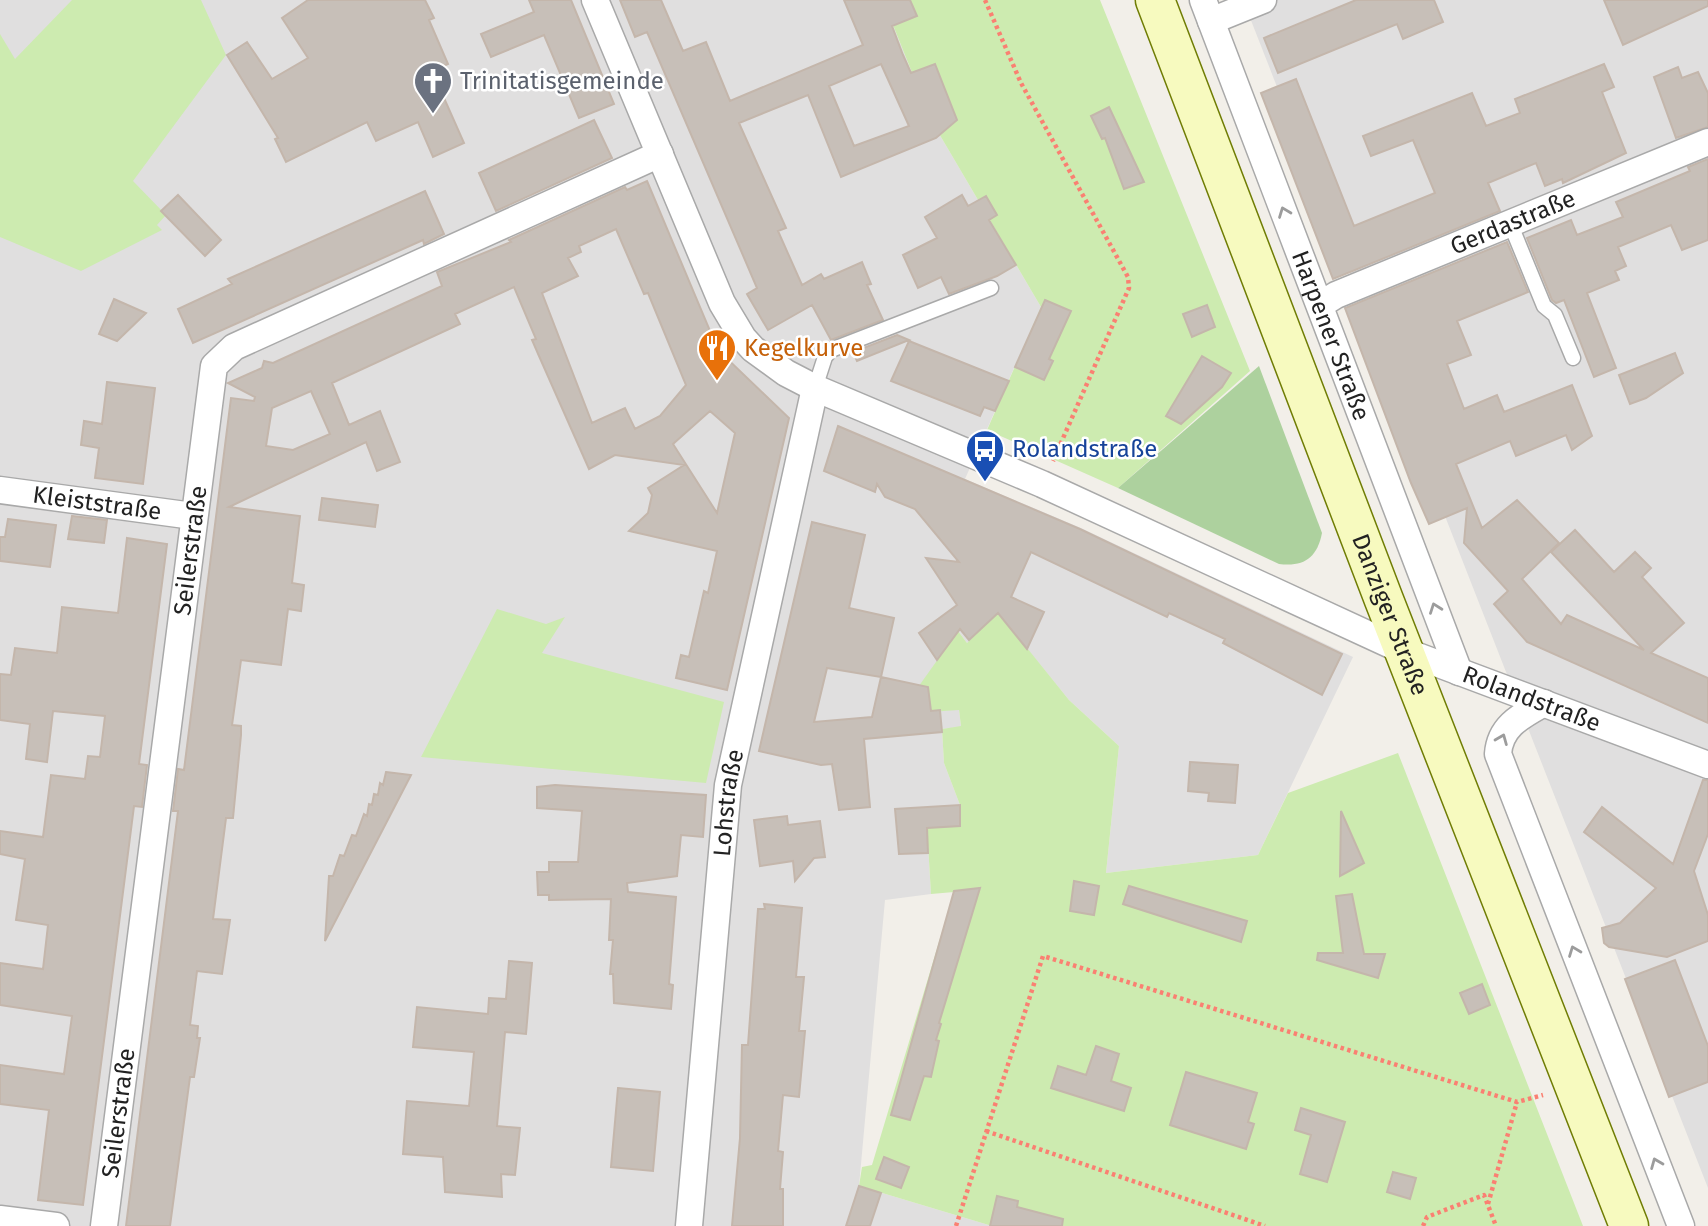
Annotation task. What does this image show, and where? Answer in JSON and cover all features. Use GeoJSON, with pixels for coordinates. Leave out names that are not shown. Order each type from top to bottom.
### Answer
{"type":"FeatureCollection","features":[{"type":"Feature","properties":{"kind":"main road","name":"Danziger Straße"},"geometry":{"type":"LineString","coordinates":[[1155,0],[1404,652],[1629,1226]]}},
{"type":"Feature","properties":{"kind":"street","name":"Rolandstraße"},"geometry":{"type":"LineString","coordinates":[[595,0],[722,303],[743,338],[774,366],[815,388],[1042,484],[1404,652],[1708,765]]}},
{"type":"Feature","properties":{"kind":"street"},"geometry":{"type":"LineString","coordinates":[[1207,11],[1263,0]]}},
{"type":"Feature","properties":{"kind":"street","name":"Harpener Straße"},"geometry":{"type":"LineString","coordinates":[[1207,11],[1459,672]]}},
{"type":"Feature","properties":{"kind":"street","name":"Gerdastraße"},"geometry":{"type":"LineString","coordinates":[[1320,305],[1336,295],[1708,142]]}},
{"type":"Feature","properties":{"kind":"street","name":"Seilerstraße"},"geometry":{"type":"LineString","coordinates":[[104,1226],[209,385],[214,366],[228,350],[660,155]]}},
{"type":"Feature","properties":{"kind":"street","name":"Lohstraße"},"geometry":{"type":"LineString","coordinates":[[690,1226],[727,785],[815,388]]}},
{"type":"Feature","properties":{"kind":"street","name":"Kleiststraße"},"geometry":{"type":"LineString","coordinates":[[0,490],[193,516]]}},
{"type":"Feature","properties":{"kind":"street"},"geometry":{"type":"LineString","coordinates":[[1544,703],[1509,725],[1502,733],[1498,754],[1681,1226]]}},
{"type":"Feature","properties":{"kind":"street"},"geometry":{"type":"LineString","coordinates":[[0,1219],[56,1226]]}},
{"type":"Feature","properties":{"kind":"lane"},"geometry":{"type":"LineString","coordinates":[[1510,223],[1544,306],[1555,315],[1573,358]]}},
{"type":"Feature","properties":{"kind":"lane"},"geometry":{"type":"LineString","coordinates":[[815,388],[825,357],[831,350],[991,288]]}},
{"type":"Feature","properties":{"kind":"path"},"geometry":{"type":"LineString","coordinates":[[985,0],[1021,83],[1128,277],[1129,288],[1042,484]]}},
{"type":"Feature","properties":{"kind":"path"},"geometry":{"type":"LineString","coordinates":[[956,1226],[1043,956],[1517,1102],[1574,1084]]}},
{"type":"Feature","properties":{"kind":"path"},"geometry":{"type":"LineString","coordinates":[[1488,1204],[1517,1102]]}},
{"type":"Feature","properties":{"kind":"path"},"geometry":{"type":"LineString","coordinates":[[986,1131],[1265,1226]]}},
{"type":"Feature","properties":{"kind":"path"},"geometry":{"type":"LineString","coordinates":[[1423,1226],[1427,1217],[1484,1195],[1496,1226]]}},
{"type":"Feature","properties":{"kind":"shaded area"},"geometry":{"type":"Polygon","coordinates":[[[0,0],[883,0],[931,120],[1041,307],[965,479],[1081,528],[1353,657],[1258,855],[1106,873],[1119,746],[1069,700],[998,613],[967,643],[958,631],[913,700],[941,711],[959,709],[961,727],[942,729],[944,763],[960,805],[960,826],[927,829],[931,894],[885,900],[859,1186],[992,1226],[0,1226],[0,0]]]}},
{"type":"Feature","properties":{"kind":"shaded area"},"geometry":{"type":"Polygon","coordinates":[[[1243,0],[1708,0],[1708,1188],[1243,0]]]}},
{"type":"Feature","properties":{"kind":"green space"},"geometry":{"type":"Polygon","coordinates":[[[72,0],[201,0],[226,55],[133,181],[166,215],[157,225],[162,230],[81,271],[0,237],[0,34],[15,59],[72,0]]]}},
{"type":"Feature","properties":{"kind":"green space"},"geometry":{"type":"Polygon","coordinates":[[[883,0],[1100,0],[1250,371],[1118,488],[987,430],[1041,307],[931,120],[883,0]]]}},
{"type":"Feature","properties":{"kind":"green space"},"geometry":{"type":"Polygon","coordinates":[[[1259,366],[1322,533],[1313,555],[1296,564],[1279,564],[1118,488],[1259,366]]]}},
{"type":"Feature","properties":{"kind":"green space"},"geometry":{"type":"Polygon","coordinates":[[[497,609],[546,624],[565,617],[542,653],[724,702],[706,783],[421,757],[497,609]]]}},
{"type":"Feature","properties":{"kind":"green space"},"geometry":{"type":"Polygon","coordinates":[[[998,612],[1069,700],[1119,746],[1106,873],[1258,855],[1288,793],[1398,753],[1583,1226],[992,1226],[859,1186],[862,1167],[872,1165],[954,892],[931,894],[927,828],[960,826],[960,805],[944,763],[942,729],[961,726],[959,710],[899,714],[958,631],[967,643],[998,612]]]}},
{"type":"Feature","properties":{"kind":"building"},"geometry":{"type":"Polygon","coordinates":[[[308,0],[425,0],[434,18],[429,20],[448,64],[432,71],[464,143],[433,157],[418,122],[376,141],[367,122],[286,162],[275,139],[278,138],[227,55],[247,42],[272,79],[308,58],[282,18],[308,0]]]}},
{"type":"Feature","properties":{"kind":"building"},"geometry":{"type":"Polygon","coordinates":[[[529,0],[571,0],[614,104],[579,118],[544,35],[491,57],[481,34],[534,12],[529,0]]]}},
{"type":"Feature","properties":{"kind":"building"},"geometry":{"type":"Polygon","coordinates":[[[620,0],[661,0],[683,51],[706,42],[730,101],[863,45],[844,0],[910,0],[917,16],[892,26],[903,55],[911,73],[935,64],[957,120],[936,138],[841,177],[808,95],[739,123],[786,228],[778,231],[802,285],[821,274],[824,279],[862,262],[871,284],[867,285],[883,320],[831,340],[812,305],[768,330],[747,294],[757,288],[647,32],[635,37],[620,0]],[[881,64],[829,86],[854,146],[909,126],[881,64]]]}},
{"type":"Feature","properties":{"kind":"building"},"geometry":{"type":"Polygon","coordinates":[[[1356,0],[1434,0],[1443,22],[1403,39],[1397,24],[1278,73],[1264,38],[1356,0]]]}},
{"type":"Feature","properties":{"kind":"building"},"geometry":{"type":"Polygon","coordinates":[[[1604,0],[1708,0],[1708,6],[1623,45],[1604,0]]]}},
{"type":"Feature","properties":{"kind":"building"},"geometry":{"type":"Polygon","coordinates":[[[1604,64],[1614,87],[1602,92],[1626,153],[1563,183],[1562,179],[1545,186],[1536,163],[1488,183],[1500,211],[1333,279],[1261,93],[1296,79],[1354,226],[1435,193],[1413,140],[1371,156],[1363,136],[1472,93],[1486,126],[1520,113],[1515,99],[1604,64]]]}},
{"type":"Feature","properties":{"kind":"building"},"geometry":{"type":"Polygon","coordinates":[[[1678,67],[1682,78],[1698,72],[1708,93],[1708,127],[1676,138],[1654,77],[1678,67]]]}},
{"type":"Feature","properties":{"kind":"building"},"geometry":{"type":"Polygon","coordinates":[[[1109,107],[1144,182],[1124,189],[1105,138],[1102,139],[1091,116],[1109,107]]]}},
{"type":"Feature","properties":{"kind":"building"},"geometry":{"type":"Polygon","coordinates":[[[594,120],[612,158],[496,211],[479,173],[594,120]]]}},
{"type":"Feature","properties":{"kind":"building"},"geometry":{"type":"Polygon","coordinates":[[[1708,159],[1708,240],[1682,250],[1671,225],[1618,247],[1626,266],[1615,271],[1619,280],[1587,293],[1616,368],[1594,377],[1564,300],[1556,303],[1552,300],[1527,238],[1571,220],[1577,235],[1623,217],[1616,202],[1690,171],[1688,167],[1708,159]]]}},
{"type":"Feature","properties":{"kind":"building"},"geometry":{"type":"Polygon","coordinates":[[[647,181],[718,350],[789,418],[727,690],[676,678],[681,655],[689,657],[704,591],[708,593],[717,551],[629,531],[648,513],[652,495],[648,488],[684,465],[615,455],[589,469],[532,340],[536,339],[514,287],[455,314],[460,324],[332,383],[349,425],[380,411],[400,462],[377,471],[366,442],[229,507],[300,516],[292,583],[304,585],[301,611],[288,609],[281,665],[241,660],[232,725],[241,726],[233,818],[226,818],[213,919],[230,920],[222,974],[197,971],[190,1025],[198,1026],[197,1038],[200,1038],[194,1077],[190,1077],[170,1226],[126,1226],[178,811],[173,811],[178,769],[184,770],[231,398],[254,401],[255,397],[228,383],[262,368],[264,361],[273,363],[442,286],[437,272],[511,242],[509,240],[625,187],[627,190],[647,181]],[[616,229],[579,246],[581,252],[568,258],[578,276],[542,293],[592,423],[625,408],[635,429],[660,416],[686,385],[648,293],[644,294],[616,229]],[[311,391],[272,408],[266,446],[293,450],[330,434],[311,391]],[[710,411],[673,444],[717,513],[735,433],[710,411]]]}},
{"type":"Feature","properties":{"kind":"building"},"geometry":{"type":"Polygon","coordinates":[[[425,191],[444,234],[424,244],[423,240],[193,343],[178,309],[232,284],[228,279],[425,191]]]}},
{"type":"Feature","properties":{"kind":"building"},"geometry":{"type":"Polygon","coordinates":[[[178,195],[221,240],[205,256],[161,211],[178,195]]]}},
{"type":"Feature","properties":{"kind":"building"},"geometry":{"type":"Polygon","coordinates":[[[962,195],[968,206],[986,196],[997,215],[989,220],[1016,265],[997,276],[949,294],[941,277],[918,288],[903,255],[937,238],[925,217],[962,195]]]}},
{"type":"Feature","properties":{"kind":"building"},"geometry":{"type":"Polygon","coordinates":[[[1507,242],[1528,292],[1457,321],[1471,355],[1447,364],[1464,409],[1497,395],[1504,412],[1572,385],[1592,436],[1572,450],[1566,435],[1516,456],[1510,441],[1456,464],[1482,528],[1517,500],[1559,543],[1522,579],[1561,624],[1567,615],[1644,650],[1551,552],[1575,530],[1614,572],[1635,552],[1651,568],[1642,577],[1684,623],[1651,653],[1708,678],[1708,723],[1527,642],[1494,604],[1508,591],[1464,543],[1467,508],[1429,524],[1411,483],[1345,308],[1507,242]]]}},
{"type":"Feature","properties":{"kind":"building"},"geometry":{"type":"Polygon","coordinates":[[[114,299],[146,313],[117,341],[99,334],[114,299]]]}},
{"type":"Feature","properties":{"kind":"building"},"geometry":{"type":"Polygon","coordinates":[[[1045,300],[1071,311],[1049,359],[1053,361],[1044,380],[1015,367],[1045,300]]]}},
{"type":"Feature","properties":{"kind":"building"},"geometry":{"type":"Polygon","coordinates":[[[1207,305],[1215,327],[1192,337],[1183,314],[1207,305]]]}},
{"type":"Feature","properties":{"kind":"building"},"geometry":{"type":"Polygon","coordinates":[[[897,335],[909,340],[857,361],[853,352],[897,335]]]}},
{"type":"Feature","properties":{"kind":"building"},"geometry":{"type":"Polygon","coordinates":[[[909,341],[1009,381],[995,411],[984,407],[980,416],[891,381],[909,341]]]}},
{"type":"Feature","properties":{"kind":"building"},"geometry":{"type":"Polygon","coordinates":[[[1675,353],[1683,373],[1646,398],[1630,404],[1619,375],[1675,353]]]}},
{"type":"Feature","properties":{"kind":"building"},"geometry":{"type":"Polygon","coordinates":[[[1202,356],[1231,373],[1222,387],[1181,424],[1166,416],[1202,356]]]}},
{"type":"Feature","properties":{"kind":"building"},"geometry":{"type":"Polygon","coordinates":[[[107,382],[155,388],[143,484],[95,478],[99,448],[81,445],[84,421],[102,424],[107,382]]]}},
{"type":"Feature","properties":{"kind":"building"},"geometry":{"type":"Polygon","coordinates":[[[838,426],[1080,529],[1342,654],[1322,695],[1223,643],[1225,639],[1169,613],[1167,617],[1031,552],[1011,597],[1044,612],[1027,649],[998,613],[969,640],[960,629],[937,660],[919,633],[957,605],[926,558],[959,562],[915,509],[885,497],[877,484],[875,492],[824,471],[838,426]]]}},
{"type":"Feature","properties":{"kind":"building"},"geometry":{"type":"Polygon","coordinates":[[[322,498],[378,505],[375,527],[319,520],[322,498]]]}},
{"type":"Feature","properties":{"kind":"building"},"geometry":{"type":"Polygon","coordinates":[[[72,516],[107,520],[104,543],[68,539],[72,516]]]}},
{"type":"Feature","properties":{"kind":"building"},"geometry":{"type":"Polygon","coordinates":[[[8,519],[56,525],[50,567],[0,561],[0,537],[5,537],[8,519]]]}},
{"type":"Feature","properties":{"kind":"building"},"geometry":{"type":"Polygon","coordinates":[[[812,522],[865,535],[849,608],[894,618],[881,677],[928,687],[931,711],[940,710],[942,732],[864,739],[870,807],[839,810],[832,764],[821,765],[759,751],[812,522]],[[827,668],[814,722],[872,717],[881,677],[827,668]]]}},
{"type":"Feature","properties":{"kind":"building"},"geometry":{"type":"Polygon","coordinates":[[[127,538],[167,544],[139,764],[147,765],[142,807],[134,806],[83,1205],[38,1200],[49,1110],[0,1104],[0,1065],[64,1074],[72,1016],[0,1005],[0,963],[43,969],[48,925],[16,920],[25,859],[0,854],[0,831],[43,837],[51,775],[85,779],[88,756],[100,757],[105,716],[53,711],[47,762],[26,759],[30,724],[0,720],[0,674],[11,675],[15,648],[57,653],[62,607],[118,613],[127,538]]]}},
{"type":"Feature","properties":{"kind":"building"},"geometry":{"type":"Polygon","coordinates":[[[1190,762],[1238,765],[1235,803],[1208,801],[1209,793],[1188,791],[1190,762]]]}},
{"type":"Feature","properties":{"kind":"building"},"geometry":{"type":"Polygon","coordinates":[[[386,772],[411,775],[325,941],[329,876],[333,876],[340,855],[344,856],[352,835],[356,836],[364,814],[367,816],[369,804],[372,805],[374,794],[378,795],[386,772]]]}},
{"type":"Feature","properties":{"kind":"building"},"geometry":{"type":"Polygon","coordinates":[[[1703,780],[1708,780],[1708,834],[1694,871],[1708,915],[1708,941],[1667,957],[1609,947],[1604,943],[1602,928],[1620,923],[1656,888],[1584,832],[1602,807],[1673,864],[1703,780]]]}},
{"type":"Feature","properties":{"kind":"building"},"geometry":{"type":"Polygon","coordinates":[[[555,785],[706,795],[703,837],[681,835],[677,876],[627,883],[628,892],[676,897],[669,984],[673,985],[671,1009],[614,1003],[613,974],[610,974],[613,940],[609,940],[611,899],[549,900],[549,895],[538,895],[537,872],[549,872],[549,862],[578,862],[582,811],[537,808],[537,787],[555,785]]]}},
{"type":"Feature","properties":{"kind":"building"},"geometry":{"type":"Polygon","coordinates":[[[960,805],[960,826],[927,828],[928,853],[899,854],[895,809],[960,805]]]}},
{"type":"Feature","properties":{"kind":"building"},"geometry":{"type":"Polygon","coordinates":[[[1341,811],[1364,863],[1340,876],[1341,811]]]}},
{"type":"Feature","properties":{"kind":"building"},"geometry":{"type":"Polygon","coordinates":[[[787,816],[788,825],[820,821],[825,857],[814,858],[795,881],[793,861],[760,866],[754,820],[787,816]]]}},
{"type":"Feature","properties":{"kind":"building"},"geometry":{"type":"Polygon","coordinates":[[[1074,881],[1099,886],[1094,915],[1070,911],[1074,881]]]}},
{"type":"Feature","properties":{"kind":"building"},"geometry":{"type":"Polygon","coordinates":[[[1129,886],[1247,921],[1241,942],[1123,904],[1129,886]]]}},
{"type":"Feature","properties":{"kind":"building"},"geometry":{"type":"Polygon","coordinates":[[[980,888],[939,1023],[941,1024],[936,1040],[939,1041],[931,1077],[924,1076],[910,1120],[891,1115],[954,891],[980,888]]]}},
{"type":"Feature","properties":{"kind":"building"},"geometry":{"type":"Polygon","coordinates":[[[1352,894],[1364,954],[1385,954],[1378,978],[1317,960],[1318,953],[1343,953],[1336,896],[1352,894]]]}},
{"type":"Feature","properties":{"kind":"building"},"geometry":{"type":"Polygon","coordinates":[[[764,904],[802,908],[796,977],[804,977],[799,1031],[805,1031],[799,1097],[783,1095],[778,1151],[783,1152],[780,1189],[783,1189],[783,1226],[732,1226],[740,1138],[742,1045],[748,1045],[758,909],[765,909],[764,904]]]}},
{"type":"Feature","properties":{"kind":"building"},"geometry":{"type":"Polygon","coordinates":[[[1675,960],[1708,1046],[1708,1082],[1669,1097],[1625,979],[1675,960]]]}},
{"type":"Feature","properties":{"kind":"building"},"geometry":{"type":"Polygon","coordinates":[[[509,961],[532,963],[526,1034],[505,1032],[497,1126],[520,1128],[515,1175],[501,1174],[502,1197],[445,1192],[443,1157],[403,1154],[407,1101],[469,1106],[474,1052],[413,1047],[417,1007],[488,1014],[489,998],[506,999],[509,961]]]}},
{"type":"Feature","properties":{"kind":"building"},"geometry":{"type":"Polygon","coordinates":[[[1482,984],[1490,1005],[1469,1014],[1460,993],[1482,984]]]}},
{"type":"Feature","properties":{"kind":"building"},"geometry":{"type":"Polygon","coordinates":[[[1096,1046],[1119,1054],[1111,1081],[1131,1088],[1124,1111],[1051,1088],[1058,1066],[1086,1075],[1096,1046]]]}},
{"type":"Feature","properties":{"kind":"building"},"geometry":{"type":"Polygon","coordinates":[[[1186,1072],[1257,1093],[1248,1122],[1254,1124],[1246,1149],[1170,1125],[1186,1072]]]}},
{"type":"Feature","properties":{"kind":"building"},"geometry":{"type":"Polygon","coordinates":[[[618,1088],[660,1092],[653,1171],[611,1167],[618,1088]]]}},
{"type":"Feature","properties":{"kind":"building"},"geometry":{"type":"Polygon","coordinates":[[[1301,1108],[1345,1122],[1327,1182],[1300,1174],[1311,1135],[1295,1130],[1301,1108]]]}},
{"type":"Feature","properties":{"kind":"building"},"geometry":{"type":"Polygon","coordinates":[[[884,1157],[909,1167],[901,1188],[876,1179],[884,1157]]]}},
{"type":"Feature","properties":{"kind":"building"},"geometry":{"type":"Polygon","coordinates":[[[1393,1172],[1416,1178],[1410,1199],[1387,1192],[1393,1172]]]}},
{"type":"Feature","properties":{"kind":"building"},"geometry":{"type":"Polygon","coordinates":[[[859,1186],[881,1193],[870,1226],[846,1226],[859,1186]]]}},
{"type":"Feature","properties":{"kind":"building"},"geometry":{"type":"Polygon","coordinates":[[[997,1196],[1018,1201],[1017,1207],[1063,1219],[1062,1226],[990,1226],[997,1196]]]}},
{"type":"Feature","properties":{"kind":"place","name":"Trinitatisgemeinde"},"geometry":{"type":"Point","coordinates":[433,115]}},
{"type":"Feature","properties":{"kind":"place","name":"Kegelkurve"},"geometry":{"type":"Point","coordinates":[717,382]}},
{"type":"Feature","properties":{"kind":"place","name":"Rolandstraße"},"geometry":{"type":"Point","coordinates":[985,483]}}]}
